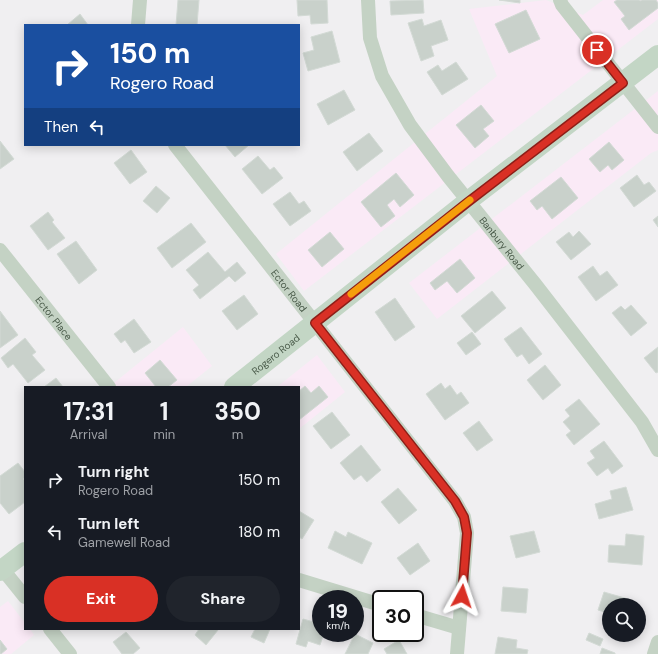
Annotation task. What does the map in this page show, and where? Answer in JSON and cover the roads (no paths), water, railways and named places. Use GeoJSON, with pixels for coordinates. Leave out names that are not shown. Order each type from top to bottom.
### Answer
{"type":"FeatureCollection","features":[{"type":"Feature","properties":{"kind":"main road","name":"Rogero Road"},"geometry":{"type":"LineString","coordinates":[[235,386],[468,202],[658,55]]}},
{"type":"Feature","properties":{"kind":"main road"},"geometry":{"type":"LineString","coordinates":[[1,569],[24,553]]}},
{"type":"Feature","properties":{"kind":"street"},"geometry":{"type":"LineString","coordinates":[[138,24],[140,0]]}},
{"type":"Feature","properties":{"kind":"street","name":"Banbury Road"},"geometry":{"type":"LineString","coordinates":[[368,0],[370,38],[384,80],[410,125],[468,202],[535,284],[642,422],[658,450]]}},
{"type":"Feature","properties":{"kind":"street"},"geometry":{"type":"LineString","coordinates":[[560,0],[562,5],[658,127]]}},
{"type":"Feature","properties":{"kind":"street","name":"Ector Road"},"geometry":{"type":"LineString","coordinates":[[176,146],[455,501],[464,517],[467,533],[457,654]]}},
{"type":"Feature","properties":{"kind":"street","name":"Ector Place"},"geometry":{"type":"LineString","coordinates":[[0,250],[108,386]]}},
{"type":"Feature","properties":{"kind":"street"},"geometry":{"type":"LineString","coordinates":[[1,569],[24,597]]}},
{"type":"Feature","properties":{"kind":"street"},"geometry":{"type":"LineString","coordinates":[[300,580],[372,602]]}},
{"type":"Feature","properties":{"kind":"street"},"geometry":{"type":"LineString","coordinates":[[424,618],[459,628]]}},
{"type":"Feature","properties":{"kind":"street"},"geometry":{"type":"LineString","coordinates":[[51,630],[70,654]]}},
{"type":"Feature","properties":{"kind":"street"},"geometry":{"type":"LineString","coordinates":[[654,654],[658,642]]}}]}
